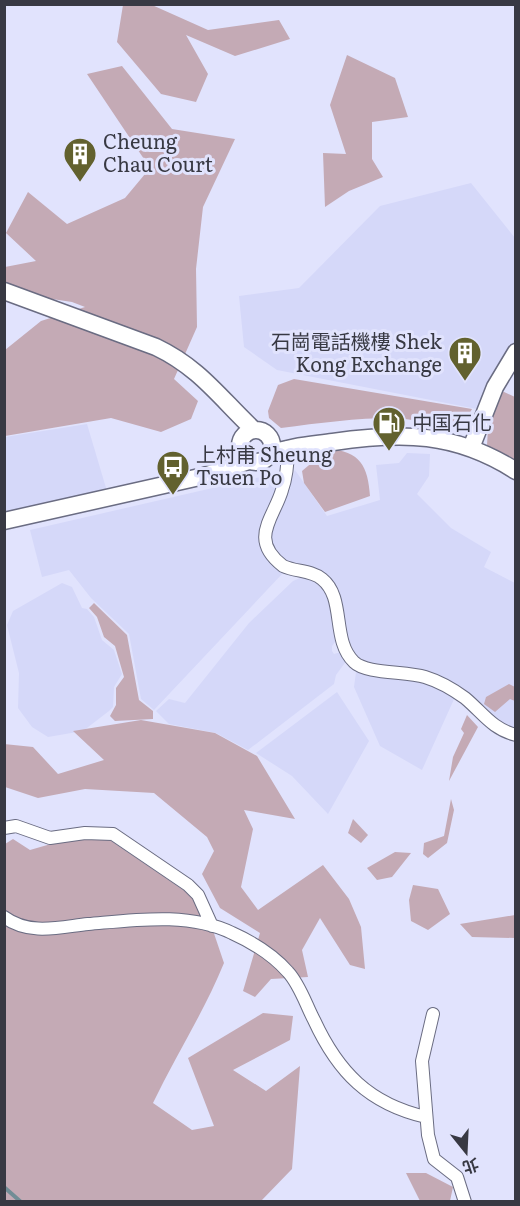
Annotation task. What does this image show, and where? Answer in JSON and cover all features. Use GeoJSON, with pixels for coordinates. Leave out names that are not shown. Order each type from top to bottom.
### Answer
{"type":"FeatureCollection","features":[{"type":"Feature","properties":{"kind":"main road"},"geometry":{"type":"LineString","coordinates":[[4,291],[156,347],[180,359],[208,382],[239,416],[249,433]]}},
{"type":"Feature","properties":{"kind":"main road"},"geometry":{"type":"LineString","coordinates":[[471,448],[495,387],[516,352]]}},
{"type":"Feature","properties":{"kind":"main road"},"geometry":{"type":"LineString","coordinates":[[249,433],[265,433],[277,448]]}},
{"type":"Feature","properties":{"kind":"main road"},"geometry":{"type":"LineString","coordinates":[[246,458],[240,445],[249,433]]}},
{"type":"Feature","properties":{"kind":"main road"},"geometry":{"type":"LineString","coordinates":[[4,521],[186,480],[246,458],[261,462],[277,448],[391,435],[436,438],[471,448],[516,471]]}},
{"type":"Feature","properties":{"kind":"street"},"geometry":{"type":"LineString","coordinates":[[277,448],[284,486],[266,523],[267,542],[283,566],[316,575],[326,583],[334,600],[340,634],[353,662],[366,668],[426,677],[463,696],[494,727],[516,735]]}},
{"type":"Feature","properties":{"kind":"street"},"geometry":{"type":"LineString","coordinates":[[4,828],[16,826],[50,838],[85,833],[113,834],[188,885],[198,896],[212,926]]}},
{"type":"Feature","properties":{"kind":"street"},"geometry":{"type":"LineString","coordinates":[[4,917],[31,929],[132,921],[199,922],[232,933],[254,945],[289,972],[339,1067],[388,1106],[426,1117]]}},
{"type":"Feature","properties":{"kind":"street"},"geometry":{"type":"LineString","coordinates":[[434,1014],[422,1061],[426,1117],[434,1159],[457,1177],[465,1202]]}},
{"type":"Feature","properties":{"kind":"shaded area"},"geometry":{"type":"Polygon","coordinates":[[[123,5],[152,5],[208,30],[279,20],[290,39],[235,56],[186,35],[208,74],[196,102],[161,94],[117,42],[123,5]]]}},
{"type":"Feature","properties":{"kind":"shaded area"},"geometry":{"type":"Polygon","coordinates":[[[347,55],[395,78],[408,117],[372,122],[372,159],[383,177],[349,191],[325,207],[323,153],[346,154],[330,105],[347,55]]]}},
{"type":"Feature","properties":{"kind":"shaded area"},"geometry":{"type":"Polygon","coordinates":[[[122,66],[172,129],[235,139],[203,207],[196,269],[197,327],[174,379],[198,401],[191,419],[161,432],[111,418],[5,436],[5,350],[41,321],[85,307],[72,302],[39,297],[5,283],[5,267],[36,261],[6,233],[28,192],[67,224],[125,198],[150,168],[87,74],[122,66]]]}},
{"type":"Feature","properties":{"kind":"shaded area"},"geometry":{"type":"Polygon","coordinates":[[[471,183],[515,238],[515,346],[482,410],[277,370],[244,347],[239,296],[299,288],[380,206],[471,183]]]}},
{"type":"Feature","properties":{"kind":"shaded area"},"geometry":{"type":"Polygon","coordinates":[[[294,379],[472,409],[463,425],[455,426],[380,418],[281,428],[269,418],[268,411],[278,385],[294,379]]]}},
{"type":"Feature","properties":{"kind":"shaded area"},"geometry":{"type":"Polygon","coordinates":[[[502,391],[515,397],[515,467],[487,445],[488,429],[502,391]]]}},
{"type":"Feature","properties":{"kind":"shaded area"},"geometry":{"type":"Polygon","coordinates":[[[87,424],[109,498],[5,521],[5,437],[87,424]]]}},
{"type":"Feature","properties":{"kind":"shaded area"},"geometry":{"type":"Polygon","coordinates":[[[328,449],[348,453],[360,462],[367,476],[370,496],[325,512],[304,483],[302,471],[328,449]]]}},
{"type":"Feature","properties":{"kind":"shaded area"},"geometry":{"type":"Polygon","coordinates":[[[407,453],[430,454],[429,476],[417,494],[451,528],[491,552],[484,567],[515,583],[515,730],[503,727],[475,700],[358,659],[345,632],[334,590],[285,564],[271,545],[269,521],[295,470],[327,516],[380,500],[376,465],[399,463],[407,453]]]}},
{"type":"Feature","properties":{"kind":"shaded area"},"geometry":{"type":"Polygon","coordinates":[[[282,472],[277,494],[260,525],[260,535],[274,564],[283,573],[154,710],[141,699],[129,634],[91,598],[69,570],[42,577],[30,530],[282,472]]]}},
{"type":"Feature","properties":{"kind":"shaded area"},"geometry":{"type":"Polygon","coordinates":[[[300,578],[313,579],[327,591],[338,638],[332,646],[332,651],[334,654],[341,652],[347,660],[336,675],[334,684],[248,750],[216,733],[169,724],[156,711],[169,699],[185,703],[249,623],[293,581],[300,578]]]}},
{"type":"Feature","properties":{"kind":"shaded area"},"geometry":{"type":"Polygon","coordinates":[[[62,583],[72,587],[82,608],[87,609],[94,617],[102,640],[114,650],[122,674],[114,687],[113,707],[109,711],[83,731],[48,737],[32,727],[18,708],[19,673],[7,625],[13,611],[62,583]]]}},
{"type":"Feature","properties":{"kind":"shaded area"},"geometry":{"type":"Polygon","coordinates":[[[94,603],[127,635],[139,700],[153,711],[153,719],[115,721],[110,716],[116,705],[116,688],[124,677],[115,646],[104,637],[97,617],[89,608],[94,603]]]}},
{"type":"Feature","properties":{"kind":"shaded area"},"geometry":{"type":"Polygon","coordinates":[[[365,671],[424,679],[455,697],[422,770],[380,746],[354,687],[356,672],[365,671]]]}},
{"type":"Feature","properties":{"kind":"shaded area"},"geometry":{"type":"Polygon","coordinates":[[[509,684],[515,687],[515,701],[510,699],[495,712],[484,704],[486,697],[509,684]]]}},
{"type":"Feature","properties":{"kind":"shaded area"},"geometry":{"type":"Polygon","coordinates":[[[337,692],[369,741],[328,814],[292,776],[256,753],[337,692]]]}},
{"type":"Feature","properties":{"kind":"shaded area"},"geometry":{"type":"Polygon","coordinates":[[[467,715],[478,727],[449,781],[453,757],[464,733],[461,729],[467,715]]]}},
{"type":"Feature","properties":{"kind":"shaded area"},"geometry":{"type":"Polygon","coordinates":[[[141,720],[215,733],[257,756],[295,819],[244,810],[253,829],[241,887],[258,910],[323,865],[349,899],[361,927],[365,969],[350,965],[320,918],[302,950],[308,977],[271,979],[255,997],[243,991],[260,933],[220,908],[202,874],[214,851],[207,837],[154,793],[85,789],[38,798],[5,787],[4,744],[33,747],[58,774],[104,760],[73,731],[141,720]]]}},
{"type":"Feature","properties":{"kind":"shaded area"},"geometry":{"type":"Polygon","coordinates":[[[451,799],[454,810],[447,843],[428,858],[423,854],[424,843],[444,836],[451,799]]]}},
{"type":"Feature","properties":{"kind":"shaded area"},"geometry":{"type":"Polygon","coordinates":[[[353,819],[368,835],[361,843],[348,833],[353,819]]]}},
{"type":"Feature","properties":{"kind":"shaded area"},"geometry":{"type":"Polygon","coordinates":[[[13,839],[30,850],[68,839],[110,840],[204,904],[224,963],[208,999],[153,1103],[192,1130],[214,1126],[188,1058],[263,1013],[293,1016],[290,1040],[233,1070],[266,1091],[300,1066],[292,1169],[261,1201],[5,1202],[5,844],[13,839]]]}},
{"type":"Feature","properties":{"kind":"shaded area"},"geometry":{"type":"Polygon","coordinates":[[[395,852],[411,853],[392,877],[377,880],[367,868],[395,852]]]}},
{"type":"Feature","properties":{"kind":"shaded area"},"geometry":{"type":"Polygon","coordinates":[[[413,885],[438,889],[450,914],[428,930],[411,921],[409,900],[413,885]]]}},
{"type":"Feature","properties":{"kind":"shaded area"},"geometry":{"type":"Polygon","coordinates":[[[515,915],[515,938],[472,937],[460,924],[515,915]]]}},
{"type":"Feature","properties":{"kind":"shaded area"},"geometry":{"type":"Polygon","coordinates":[[[406,1173],[426,1173],[453,1187],[450,1201],[420,1201],[406,1173]]]}},
{"type":"Feature","properties":{"kind":"waterway"},"geometry":{"type":"LineString","coordinates":[[4,1187],[21,1202]]}},
{"type":"Feature","properties":{"kind":"place","name":"Cheung Chau Court"},"geometry":{"type":"Point","coordinates":[80,183]}},
{"type":"Feature","properties":{"kind":"place","name":"石崗電話機樓 Shek Kong Exchange"},"geometry":{"type":"Point","coordinates":[465,382]}},
{"type":"Feature","properties":{"kind":"place","name":"中国石化"},"geometry":{"type":"Point","coordinates":[389,452]}},
{"type":"Feature","properties":{"kind":"place","name":"上村甫 Sheung Tsuen Po"},"geometry":{"type":"Point","coordinates":[173,496]}}]}
